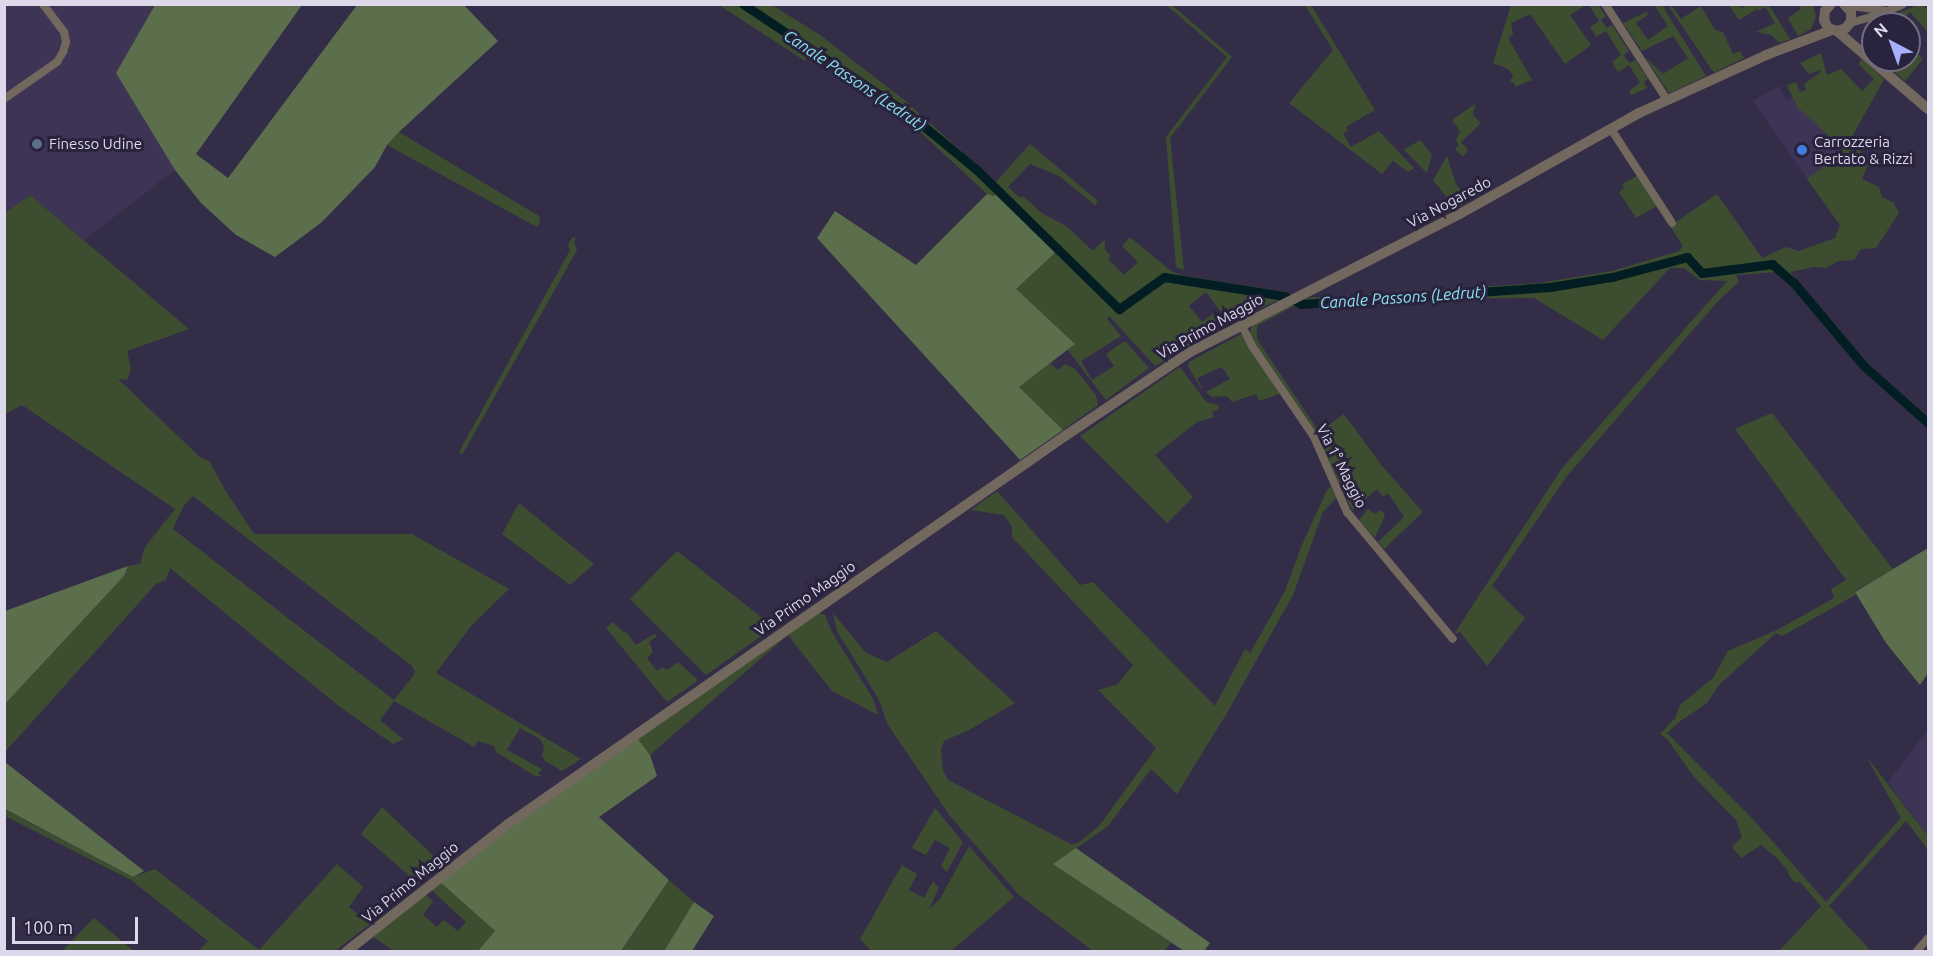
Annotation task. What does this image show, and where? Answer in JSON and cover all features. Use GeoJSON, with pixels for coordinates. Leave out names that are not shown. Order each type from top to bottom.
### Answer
{"type":"FeatureCollection","features":[{"type":"Feature","properties":{"kind":"street"},"geometry":{"type":"LineString","coordinates":[[4,99],[57,62],[63,52],[66,42],[64,32],[43,4]]}},
{"type":"Feature","properties":{"kind":"street"},"geometry":{"type":"LineString","coordinates":[[1605,4],[1667,100]]}},
{"type":"Feature","properties":{"kind":"street","name":"Via Nogaredo"},"geometry":{"type":"LineString","coordinates":[[1804,40],[1822,13],[1831,4]]}},
{"type":"Feature","properties":{"kind":"street"},"geometry":{"type":"LineString","coordinates":[[1850,24],[1903,4]]}},
{"type":"Feature","properties":{"kind":"street"},"geometry":{"type":"LineString","coordinates":[[1844,5],[1887,11]]}},
{"type":"Feature","properties":{"kind":"street"},"geometry":{"type":"LineString","coordinates":[[1844,5],[1851,12],[1850,24],[1855,41],[1861,50]]}},
{"type":"Feature","properties":{"kind":"street"},"geometry":{"type":"LineString","coordinates":[[1822,13],[1835,31],[1861,51]]}},
{"type":"Feature","properties":{"kind":"street","name":"Via Nogaredo"},"geometry":{"type":"LineString","coordinates":[[1293,298],[1458,215],[1667,100],[1804,40],[1850,24]]}},
{"type":"Feature","properties":{"kind":"street"},"geometry":{"type":"LineString","coordinates":[[1885,72],[1929,109]]}},
{"type":"Feature","properties":{"kind":"street"},"geometry":{"type":"LineString","coordinates":[[1611,129],[1672,223]]}},
{"type":"Feature","properties":{"kind":"street","name":"Via Primo Maggio"},"geometry":{"type":"LineString","coordinates":[[346,951],[517,817],[1156,373],[1241,324],[1293,298]]}},
{"type":"Feature","properties":{"kind":"street","name":"Via 1° Maggio"},"geometry":{"type":"LineString","coordinates":[[1241,324],[1252,346],[1314,437],[1347,512],[1453,639]]}},
{"type":"Feature","properties":{"kind":"street"},"geometry":{"type":"LineString","coordinates":[[1916,951],[1929,938]]}},
{"type":"Feature","properties":{"kind":"shaded area"},"geometry":{"type":"Polygon","coordinates":[[[5,5],[155,5],[117,73],[175,170],[84,240],[30,195],[5,213],[5,5]]]}},
{"type":"Feature","properties":{"kind":"shaded area"},"geometry":{"type":"Polygon","coordinates":[[[1779,86],[1787,101],[1793,98],[1795,104],[1864,160],[1840,225],[1753,101],[1779,86]]]}},
{"type":"Feature","properties":{"kind":"shaded area"},"geometry":{"type":"Polygon","coordinates":[[[1928,729],[1928,836],[1888,782],[1928,729]]]}},
{"type":"Feature","properties":{"kind":"green space"},"geometry":{"type":"Polygon","coordinates":[[[1921,4],[1928,10],[1928,32],[1921,24],[1921,12],[1901,12],[1921,4]]]}},
{"type":"Feature","properties":{"kind":"green space"},"geometry":{"type":"Polygon","coordinates":[[[155,5],[302,5],[196,154],[228,178],[357,5],[464,5],[498,41],[399,132],[387,145],[375,167],[322,222],[275,257],[236,235],[201,203],[175,170],[116,73],[155,5]]]}},
{"type":"Feature","properties":{"kind":"green space"},"geometry":{"type":"Polygon","coordinates":[[[719,5],[772,5],[820,35],[903,99],[996,182],[1030,144],[1097,200],[1096,206],[1059,176],[1030,164],[1008,187],[1020,198],[1023,196],[1040,212],[1066,226],[1093,251],[1105,239],[1105,250],[1111,256],[1108,259],[1124,275],[1138,262],[1122,246],[1130,237],[1171,271],[1181,275],[1285,292],[1289,295],[1229,323],[1206,292],[1189,306],[1202,322],[1214,313],[1223,326],[1155,366],[1109,316],[1107,319],[1121,336],[1081,361],[1092,380],[1114,366],[1106,354],[1125,341],[1149,368],[1106,400],[1067,349],[1074,343],[1015,289],[1060,247],[1001,190],[994,196],[987,194],[901,114],[895,102],[887,103],[868,87],[811,51],[805,61],[719,5]]]}},
{"type":"Feature","properties":{"kind":"green space"},"geometry":{"type":"Polygon","coordinates":[[[1166,5],[1172,5],[1232,57],[1170,138],[1184,270],[1176,267],[1166,137],[1227,57],[1166,5]]]}},
{"type":"Feature","properties":{"kind":"green space"},"geometry":{"type":"Polygon","coordinates":[[[1305,5],[1311,5],[1375,110],[1346,127],[1348,131],[1343,134],[1351,147],[1379,131],[1414,168],[1408,172],[1393,161],[1382,174],[1289,103],[1333,50],[1305,5]]]}},
{"type":"Feature","properties":{"kind":"green space"},"geometry":{"type":"Polygon","coordinates":[[[1511,5],[1586,5],[1570,15],[1591,45],[1565,64],[1530,14],[1511,23],[1513,35],[1508,38],[1532,80],[1515,87],[1515,84],[1510,82],[1513,76],[1508,69],[1493,63],[1511,5]]]}},
{"type":"Feature","properties":{"kind":"green space"},"geometry":{"type":"Polygon","coordinates":[[[1589,5],[1598,5],[1606,16],[1601,20],[1607,28],[1612,25],[1629,51],[1624,55],[1626,59],[1630,63],[1635,60],[1648,79],[1644,82],[1647,88],[1631,95],[1629,91],[1640,83],[1629,65],[1618,72],[1612,62],[1621,55],[1606,31],[1596,37],[1590,27],[1599,21],[1589,5]]]}},
{"type":"Feature","properties":{"kind":"green space"},"geometry":{"type":"Polygon","coordinates":[[[1654,5],[1662,5],[1706,76],[1669,93],[1645,57],[1663,74],[1688,58],[1673,36],[1642,51],[1623,23],[1646,12],[1649,14],[1636,23],[1648,40],[1668,26],[1654,5]]]}},
{"type":"Feature","properties":{"kind":"green space"},"geometry":{"type":"Polygon","coordinates":[[[1729,5],[1738,5],[1742,8],[1746,5],[1769,5],[1790,39],[1780,43],[1771,35],[1756,32],[1775,23],[1765,7],[1739,20],[1729,5]]]}},
{"type":"Feature","properties":{"kind":"green space"},"geometry":{"type":"Polygon","coordinates":[[[1799,5],[1813,5],[1816,16],[1811,29],[1798,36],[1788,18],[1801,9],[1799,5]]]}},
{"type":"Feature","properties":{"kind":"green space"},"geometry":{"type":"Polygon","coordinates":[[[1672,6],[1681,19],[1701,6],[1715,30],[1723,32],[1733,54],[1740,51],[1744,58],[1715,72],[1712,70],[1669,7],[1672,6]]]}},
{"type":"Feature","properties":{"kind":"green space"},"geometry":{"type":"Polygon","coordinates":[[[1821,53],[1827,75],[1841,69],[1862,91],[1874,79],[1867,72],[1876,72],[1884,79],[1849,142],[1870,159],[1862,179],[1879,187],[1882,197],[1894,203],[1899,213],[1876,248],[1861,249],[1854,260],[1838,261],[1826,268],[1814,267],[1790,272],[1867,365],[1928,419],[1928,426],[1863,370],[1779,272],[1736,275],[1739,282],[1718,301],[1567,476],[1492,586],[1525,618],[1487,666],[1460,632],[1454,634],[1562,468],[1727,281],[1700,280],[1684,268],[1670,268],[1603,340],[1534,298],[1416,299],[1292,307],[1257,326],[1257,339],[1319,432],[1344,414],[1382,466],[1423,512],[1384,549],[1378,542],[1404,517],[1388,493],[1383,497],[1377,489],[1363,501],[1364,503],[1352,510],[1316,435],[1253,342],[1250,334],[1252,325],[1308,298],[1539,283],[1612,271],[1679,251],[1683,246],[1670,226],[1717,194],[1762,258],[1786,247],[1799,251],[1835,238],[1840,225],[1807,179],[1837,157],[1839,145],[1797,107],[1787,85],[1796,82],[1800,92],[1806,90],[1804,84],[1821,72],[1820,70],[1809,74],[1800,63],[1821,53]]]}},
{"type":"Feature","properties":{"kind":"green space"},"geometry":{"type":"Polygon","coordinates":[[[1894,72],[1912,72],[1905,81],[1894,72]]]}},
{"type":"Feature","properties":{"kind":"green space"},"geometry":{"type":"Polygon","coordinates":[[[1475,104],[1473,115],[1481,123],[1461,142],[1468,150],[1463,157],[1455,149],[1459,145],[1456,140],[1460,131],[1452,120],[1475,104]]]}},
{"type":"Feature","properties":{"kind":"green space"},"geometry":{"type":"Polygon","coordinates":[[[399,132],[539,216],[540,222],[537,227],[387,145],[399,132]]]}},
{"type":"Feature","properties":{"kind":"green space"},"geometry":{"type":"Polygon","coordinates":[[[1420,140],[1432,154],[1427,173],[1404,150],[1420,140]]]}},
{"type":"Feature","properties":{"kind":"green space"},"geometry":{"type":"Polygon","coordinates":[[[1447,156],[1455,182],[1468,202],[1459,207],[1453,205],[1433,180],[1447,156]]]}},
{"type":"Feature","properties":{"kind":"green space"},"geometry":{"type":"Polygon","coordinates":[[[1637,176],[1657,206],[1636,218],[1619,192],[1624,188],[1622,184],[1637,176]]]}},
{"type":"Feature","properties":{"kind":"green space"},"geometry":{"type":"Polygon","coordinates":[[[1001,190],[1060,248],[1016,289],[1075,344],[1019,387],[1063,430],[1020,460],[817,238],[835,211],[916,265],[987,194],[994,196],[1001,190]]]}},
{"type":"Feature","properties":{"kind":"green space"},"geometry":{"type":"Polygon","coordinates":[[[30,195],[189,329],[127,351],[131,369],[127,380],[118,379],[200,457],[209,461],[254,534],[412,534],[509,589],[471,626],[436,673],[581,759],[562,771],[545,761],[542,756],[544,746],[540,739],[520,728],[507,750],[542,769],[538,774],[542,776],[535,776],[496,752],[494,746],[478,741],[474,747],[394,701],[380,720],[403,739],[393,744],[340,707],[170,568],[166,580],[156,584],[5,752],[5,704],[124,576],[128,566],[140,564],[145,547],[175,509],[22,405],[5,414],[5,213],[30,195]],[[193,496],[184,505],[173,529],[394,700],[413,676],[415,671],[412,666],[193,496]]]}},
{"type":"Feature","properties":{"kind":"green space"},"geometry":{"type":"Polygon","coordinates":[[[576,237],[574,243],[577,250],[462,455],[459,452],[570,250],[568,245],[572,238],[576,237]]]}},
{"type":"Feature","properties":{"kind":"green space"},"geometry":{"type":"Polygon","coordinates":[[[1241,334],[1280,394],[1259,401],[1256,394],[1232,402],[1227,396],[1212,397],[1206,392],[1230,379],[1222,367],[1197,378],[1202,388],[1200,387],[1188,366],[1189,362],[1241,334]]]}},
{"type":"Feature","properties":{"kind":"green space"},"geometry":{"type":"Polygon","coordinates":[[[1050,363],[1058,370],[1065,364],[1075,369],[1096,395],[1098,405],[1063,430],[1019,387],[1050,363]]]}},
{"type":"Feature","properties":{"kind":"green space"},"geometry":{"type":"Polygon","coordinates":[[[1180,367],[1206,402],[1219,405],[1219,409],[1212,412],[1214,417],[1197,422],[1155,455],[1193,497],[1167,523],[1080,436],[1180,367]]]}},
{"type":"Feature","properties":{"kind":"green space"},"geometry":{"type":"Polygon","coordinates":[[[1772,413],[1893,569],[1855,591],[1857,594],[1795,629],[1782,636],[1776,633],[1719,685],[1707,703],[1667,733],[1751,817],[1826,902],[1901,818],[1866,756],[1928,836],[1928,850],[1906,821],[1829,906],[1871,951],[1779,951],[1821,906],[1800,882],[1794,882],[1777,858],[1761,845],[1741,858],[1732,847],[1742,837],[1736,820],[1694,777],[1667,739],[1660,734],[1675,718],[1680,705],[1713,678],[1728,651],[1777,630],[1834,598],[1831,589],[1846,580],[1735,429],[1772,413]]]}},
{"type":"Feature","properties":{"kind":"green space"},"geometry":{"type":"Polygon","coordinates":[[[1331,486],[1336,498],[1323,512],[1293,595],[1227,713],[1177,794],[1151,769],[1108,826],[1054,864],[1171,943],[1164,951],[1093,951],[1019,895],[950,816],[888,725],[878,698],[837,631],[833,613],[866,653],[887,662],[936,631],[1015,703],[969,730],[944,741],[941,750],[943,770],[948,780],[1071,844],[1078,843],[1099,826],[1156,748],[1098,690],[1118,684],[1133,665],[1012,537],[1012,527],[1004,515],[971,510],[997,491],[1080,585],[1093,582],[1215,706],[1245,649],[1250,653],[1285,591],[1301,547],[1327,490],[1331,486]]]}},
{"type":"Feature","properties":{"kind":"green space"},"geometry":{"type":"Polygon","coordinates":[[[519,503],[594,564],[570,585],[502,534],[519,503]]]}},
{"type":"Feature","properties":{"kind":"green space"},"geometry":{"type":"Polygon","coordinates":[[[1368,509],[1375,514],[1381,510],[1385,515],[1375,538],[1359,520],[1368,509]]]}},
{"type":"Feature","properties":{"kind":"green space"},"geometry":{"type":"Polygon","coordinates":[[[1928,548],[1928,673],[1920,685],[1886,643],[1855,592],[1928,548]]]}},
{"type":"Feature","properties":{"kind":"green space"},"geometry":{"type":"Polygon","coordinates":[[[677,551],[774,627],[706,675],[630,599],[677,551]]]}},
{"type":"Feature","properties":{"kind":"green space"},"geometry":{"type":"Polygon","coordinates":[[[128,566],[124,576],[5,704],[5,611],[128,566]]]}},
{"type":"Feature","properties":{"kind":"green space"},"geometry":{"type":"Polygon","coordinates":[[[819,613],[825,615],[832,632],[873,699],[878,715],[832,691],[788,635],[650,755],[638,739],[819,613]]]}},
{"type":"Feature","properties":{"kind":"green space"},"geometry":{"type":"Polygon","coordinates":[[[613,622],[623,632],[625,631],[636,645],[654,634],[657,636],[649,642],[653,652],[647,658],[657,671],[663,667],[667,670],[678,662],[697,679],[696,682],[667,702],[606,628],[613,622]]]}},
{"type":"Feature","properties":{"kind":"green space"},"geometry":{"type":"Polygon","coordinates":[[[638,739],[650,755],[657,776],[599,817],[669,880],[621,951],[478,951],[495,931],[440,882],[507,830],[638,739]]]}},
{"type":"Feature","properties":{"kind":"green space"},"geometry":{"type":"Polygon","coordinates":[[[4,762],[144,871],[133,877],[5,809],[4,762]]]}},
{"type":"Feature","properties":{"kind":"green space"},"geometry":{"type":"Polygon","coordinates":[[[382,807],[442,864],[419,884],[361,834],[382,807]]]}},
{"type":"Feature","properties":{"kind":"green space"},"geometry":{"type":"Polygon","coordinates":[[[935,808],[963,842],[947,872],[941,866],[950,848],[935,840],[926,855],[912,848],[935,808]]]}},
{"type":"Feature","properties":{"kind":"green space"},"geometry":{"type":"Polygon","coordinates":[[[4,809],[133,877],[155,869],[259,950],[337,864],[363,887],[349,907],[370,924],[335,951],[198,951],[208,941],[131,880],[5,816],[4,809]]]}},
{"type":"Feature","properties":{"kind":"green space"},"geometry":{"type":"Polygon","coordinates":[[[969,846],[1014,897],[951,951],[871,951],[860,939],[902,865],[917,874],[909,890],[924,898],[933,881],[939,888],[929,909],[940,899],[969,846]]]}},
{"type":"Feature","properties":{"kind":"green space"},"geometry":{"type":"Polygon","coordinates":[[[1076,848],[1210,943],[1204,951],[1184,951],[1053,864],[1076,848]]]}},
{"type":"Feature","properties":{"kind":"green space"},"geometry":{"type":"Polygon","coordinates":[[[669,880],[694,902],[664,951],[621,952],[669,880]]]}},
{"type":"Feature","properties":{"kind":"green space"},"geometry":{"type":"Polygon","coordinates":[[[440,882],[495,931],[478,952],[394,951],[373,937],[426,894],[433,902],[423,915],[437,927],[444,920],[458,931],[466,922],[431,890],[440,882]]]}},
{"type":"Feature","properties":{"kind":"green space"},"geometry":{"type":"Polygon","coordinates":[[[694,902],[714,916],[692,951],[664,951],[694,902]]]}},
{"type":"Feature","properties":{"kind":"green space"},"geometry":{"type":"Polygon","coordinates":[[[94,918],[134,951],[62,951],[94,918]]]}},
{"type":"Feature","properties":{"kind":"waterway","name":"Canale Passons (Ledrut)"},"geometry":{"type":"LineString","coordinates":[[743,4],[910,115],[977,170],[1119,309],[1164,277],[1284,296],[1301,304],[1550,287],[1612,277],[1687,257],[1702,273],[1772,264],[1794,283],[1864,366],[1928,423]]}},
{"type":"Feature","properties":{"kind":"place","name":"Finesso Udine"},"geometry":{"type":"Point","coordinates":[37,144]}},
{"type":"Feature","properties":{"kind":"place","name":"Carrozzeria Bertato & Rizzi"},"geometry":{"type":"Point","coordinates":[1802,150]}}]}
